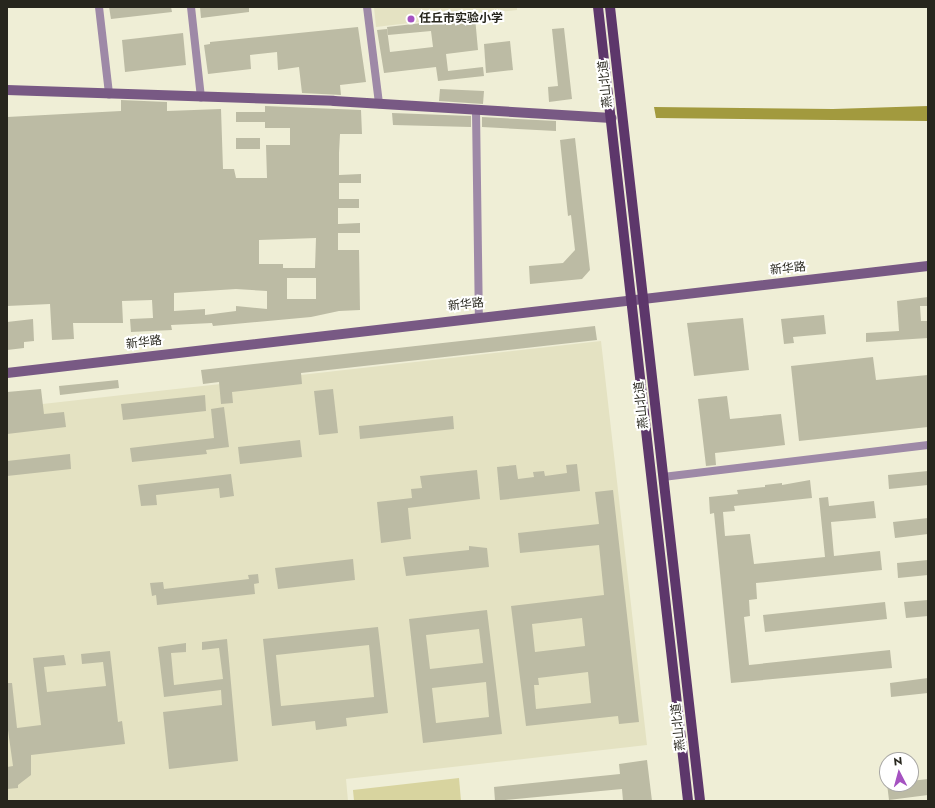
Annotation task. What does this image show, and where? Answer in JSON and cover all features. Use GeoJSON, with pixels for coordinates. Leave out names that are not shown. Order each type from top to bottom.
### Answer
{"type":"FeatureCollection","features":[{"type":"Feature","properties":{"kind":"main road","name":"燕山北道"},"geometry":{"type":"LineString","coordinates":[[598,7],[688,801]]}},
{"type":"Feature","properties":{"kind":"main road","name":"燕山北道"},"geometry":{"type":"LineString","coordinates":[[610,7],[700,801]]}},
{"type":"Feature","properties":{"kind":"main road"},"geometry":{"type":"LineString","coordinates":[[7,90],[379,104],[611,118]]}},
{"type":"Feature","properties":{"kind":"main road","name":"新华路"},"geometry":{"type":"LineString","coordinates":[[7,373],[928,266]]}},
{"type":"Feature","properties":{"kind":"street"},"geometry":{"type":"LineString","coordinates":[[100,7],[109,94]]}},
{"type":"Feature","properties":{"kind":"street"},"geometry":{"type":"LineString","coordinates":[[191,7],[201,97]]}},
{"type":"Feature","properties":{"kind":"street"},"geometry":{"type":"LineString","coordinates":[[367,7],[379,104]]}},
{"type":"Feature","properties":{"kind":"street"},"geometry":{"type":"LineString","coordinates":[[476,111],[479,317]]}},
{"type":"Feature","properties":{"kind":"street"},"geometry":{"type":"LineString","coordinates":[[663,477],[928,445]]}},
{"type":"Feature","properties":{"kind":"shaded area","name":"任丘市实验小学"},"geometry":{"type":"Polygon","coordinates":[[[374,7],[517,7],[517,10],[376,27],[374,7]]]}},
{"type":"Feature","properties":{"kind":"shaded area"},"geometry":{"type":"Polygon","coordinates":[[[928,106],[928,121],[656,118],[654,107],[833,109],[928,106]]]}},
{"type":"Feature","properties":{"kind":"shaded area"},"geometry":{"type":"Polygon","coordinates":[[[601,341],[647,745],[346,779],[348,801],[7,801],[7,408],[601,341]]]}},
{"type":"Feature","properties":{"kind":"shaded area"},"geometry":{"type":"Polygon","coordinates":[[[459,778],[461,801],[354,801],[353,790],[459,778]]]}},
{"type":"Feature","properties":{"kind":"building"},"geometry":{"type":"Polygon","coordinates":[[[109,7],[171,7],[172,12],[111,19],[109,7]]]}},
{"type":"Feature","properties":{"kind":"building"},"geometry":{"type":"Polygon","coordinates":[[[200,7],[249,7],[249,12],[201,18],[200,7]]]}},
{"type":"Feature","properties":{"kind":"building"},"geometry":{"type":"Polygon","coordinates":[[[475,17],[478,50],[446,54],[448,71],[483,67],[484,76],[438,81],[436,67],[384,73],[377,30],[387,29],[390,52],[433,47],[431,31],[388,35],[387,27],[475,17]]]}},
{"type":"Feature","properties":{"kind":"building"},"geometry":{"type":"Polygon","coordinates":[[[358,27],[366,82],[340,85],[341,95],[302,93],[299,67],[278,70],[277,52],[250,55],[251,69],[208,74],[204,45],[210,44],[210,42],[358,27]]]}},
{"type":"Feature","properties":{"kind":"building"},"geometry":{"type":"Polygon","coordinates":[[[564,28],[572,99],[549,102],[548,87],[558,86],[552,29],[564,28]]]}},
{"type":"Feature","properties":{"kind":"building"},"geometry":{"type":"Polygon","coordinates":[[[183,33],[186,65],[125,72],[122,40],[183,33]]]}},
{"type":"Feature","properties":{"kind":"building"},"geometry":{"type":"Polygon","coordinates":[[[510,41],[513,70],[486,73],[484,44],[510,41]]]}},
{"type":"Feature","properties":{"kind":"building"},"geometry":{"type":"Polygon","coordinates":[[[440,89],[484,91],[483,104],[439,101],[440,89]]]}},
{"type":"Feature","properties":{"kind":"building"},"geometry":{"type":"Polygon","coordinates":[[[121,100],[167,102],[167,111],[221,109],[223,169],[234,169],[236,178],[267,178],[266,145],[290,145],[290,128],[265,128],[265,122],[236,122],[236,112],[265,112],[265,106],[361,110],[362,134],[340,134],[339,153],[339,175],[361,174],[361,183],[339,183],[339,199],[359,199],[359,208],[338,208],[338,224],[360,223],[360,233],[338,233],[338,250],[359,250],[360,310],[339,311],[311,317],[213,326],[212,323],[171,325],[172,330],[131,332],[130,319],[153,318],[152,300],[122,301],[123,323],[73,323],[74,339],[52,340],[50,304],[7,306],[7,117],[121,111],[121,100]],[[316,238],[259,240],[259,264],[283,264],[283,268],[315,268],[316,238]],[[287,278],[287,299],[316,299],[316,278],[287,278]],[[236,289],[174,293],[174,311],[205,309],[205,315],[236,311],[236,306],[267,309],[267,291],[236,289]]]}},
{"type":"Feature","properties":{"kind":"building"},"geometry":{"type":"Polygon","coordinates":[[[392,113],[471,116],[471,127],[393,125],[392,113]]]}},
{"type":"Feature","properties":{"kind":"building"},"geometry":{"type":"Polygon","coordinates":[[[482,117],[556,121],[556,131],[482,127],[482,117]]]}},
{"type":"Feature","properties":{"kind":"building"},"geometry":{"type":"Polygon","coordinates":[[[236,138],[260,138],[260,149],[236,149],[236,138]]]}},
{"type":"Feature","properties":{"kind":"building"},"geometry":{"type":"Polygon","coordinates":[[[575,138],[590,270],[582,279],[530,284],[529,266],[563,263],[575,250],[571,215],[568,216],[560,140],[575,138]]]}},
{"type":"Feature","properties":{"kind":"building"},"geometry":{"type":"Polygon","coordinates":[[[928,297],[928,306],[920,306],[921,321],[928,321],[928,338],[866,342],[866,333],[899,331],[897,301],[928,297]]]}},
{"type":"Feature","properties":{"kind":"building"},"geometry":{"type":"Polygon","coordinates":[[[824,315],[826,334],[793,337],[794,343],[784,344],[781,319],[824,315]]]}},
{"type":"Feature","properties":{"kind":"building"},"geometry":{"type":"Polygon","coordinates":[[[743,318],[749,370],[694,376],[687,323],[743,318]]]}},
{"type":"Feature","properties":{"kind":"building"},"geometry":{"type":"Polygon","coordinates":[[[33,319],[34,341],[24,342],[24,348],[7,350],[7,322],[33,319]]]}},
{"type":"Feature","properties":{"kind":"building"},"geometry":{"type":"Polygon","coordinates":[[[595,326],[597,340],[301,373],[302,384],[232,392],[233,403],[221,404],[219,382],[203,384],[201,370],[595,326]]]}},
{"type":"Feature","properties":{"kind":"building"},"geometry":{"type":"Polygon","coordinates":[[[873,357],[876,380],[928,375],[928,427],[799,441],[791,366],[873,357]]]}},
{"type":"Feature","properties":{"kind":"building"},"geometry":{"type":"Polygon","coordinates":[[[118,380],[119,388],[60,395],[59,386],[118,380]]]}},
{"type":"Feature","properties":{"kind":"building"},"geometry":{"type":"Polygon","coordinates":[[[41,389],[44,414],[64,412],[66,427],[7,434],[7,392],[41,389]]]}},
{"type":"Feature","properties":{"kind":"building"},"geometry":{"type":"Polygon","coordinates":[[[333,389],[338,433],[319,435],[314,391],[333,389]]]}},
{"type":"Feature","properties":{"kind":"building"},"geometry":{"type":"Polygon","coordinates":[[[205,395],[206,411],[123,420],[121,404],[205,395]]]}},
{"type":"Feature","properties":{"kind":"building"},"geometry":{"type":"Polygon","coordinates":[[[727,396],[730,419],[781,414],[785,445],[715,453],[716,465],[706,466],[698,399],[727,396]]]}},
{"type":"Feature","properties":{"kind":"building"},"geometry":{"type":"Polygon","coordinates":[[[224,407],[229,447],[206,450],[207,454],[132,462],[130,448],[214,438],[211,409],[224,407]]]}},
{"type":"Feature","properties":{"kind":"building"},"geometry":{"type":"Polygon","coordinates":[[[453,416],[454,429],[360,439],[359,426],[453,416]]]}},
{"type":"Feature","properties":{"kind":"building"},"geometry":{"type":"Polygon","coordinates":[[[300,440],[302,457],[240,464],[238,447],[300,440]]]}},
{"type":"Feature","properties":{"kind":"building"},"geometry":{"type":"Polygon","coordinates":[[[70,454],[71,469],[7,476],[7,461],[70,454]]]}},
{"type":"Feature","properties":{"kind":"building"},"geometry":{"type":"Polygon","coordinates":[[[577,464],[580,491],[500,500],[497,467],[516,465],[518,479],[534,477],[533,472],[544,471],[545,476],[567,473],[566,465],[577,464]]]}},
{"type":"Feature","properties":{"kind":"building"},"geometry":{"type":"Polygon","coordinates":[[[477,470],[480,499],[408,508],[411,539],[381,543],[377,502],[412,498],[411,489],[422,488],[420,476],[477,470]]]}},
{"type":"Feature","properties":{"kind":"building"},"geometry":{"type":"Polygon","coordinates":[[[928,471],[928,485],[889,489],[888,475],[928,471]]]}},
{"type":"Feature","properties":{"kind":"building"},"geometry":{"type":"Polygon","coordinates":[[[231,474],[234,496],[220,498],[219,488],[156,495],[157,505],[141,506],[138,485],[231,474]]]}},
{"type":"Feature","properties":{"kind":"building"},"geometry":{"type":"Polygon","coordinates":[[[810,480],[812,498],[734,506],[735,511],[723,512],[725,536],[750,534],[754,564],[825,557],[819,498],[828,497],[829,506],[874,501],[876,518],[831,522],[834,556],[880,551],[882,570],[756,583],[757,599],[749,600],[750,616],[744,617],[749,665],[890,650],[892,668],[731,683],[714,513],[710,514],[709,497],[738,494],[737,490],[765,487],[765,485],[782,483],[782,485],[810,480]]]}},
{"type":"Feature","properties":{"kind":"building"},"geometry":{"type":"Polygon","coordinates":[[[613,490],[639,722],[619,724],[618,716],[526,726],[511,606],[604,595],[599,545],[520,553],[518,533],[599,524],[595,492],[613,490]],[[582,618],[532,624],[535,652],[585,646],[582,618]],[[588,672],[538,678],[539,685],[534,685],[536,709],[591,703],[588,672]]]}},
{"type":"Feature","properties":{"kind":"building"},"geometry":{"type":"Polygon","coordinates":[[[928,518],[928,534],[895,538],[893,522],[928,518]]]}},
{"type":"Feature","properties":{"kind":"building"},"geometry":{"type":"Polygon","coordinates":[[[469,546],[487,548],[489,567],[406,576],[403,557],[469,550],[469,546]]]}},
{"type":"Feature","properties":{"kind":"building"},"geometry":{"type":"Polygon","coordinates":[[[353,559],[355,580],[278,589],[275,568],[353,559]]]}},
{"type":"Feature","properties":{"kind":"building"},"geometry":{"type":"Polygon","coordinates":[[[928,560],[928,575],[898,578],[897,563],[928,560]]]}},
{"type":"Feature","properties":{"kind":"building"},"geometry":{"type":"Polygon","coordinates":[[[258,574],[259,583],[254,584],[255,594],[157,605],[156,595],[152,596],[150,583],[163,582],[164,589],[249,579],[248,575],[258,574]]]}},
{"type":"Feature","properties":{"kind":"building"},"geometry":{"type":"Polygon","coordinates":[[[928,600],[928,616],[906,618],[904,602],[928,600]]]}},
{"type":"Feature","properties":{"kind":"building"},"geometry":{"type":"Polygon","coordinates":[[[885,602],[887,619],[765,632],[763,615],[885,602]]]}},
{"type":"Feature","properties":{"kind":"building"},"geometry":{"type":"Polygon","coordinates":[[[487,610],[502,734],[423,743],[409,619],[487,610]],[[479,629],[426,635],[430,669],[483,663],[479,629]],[[486,682],[432,688],[436,723],[489,717],[486,682]]]}},
{"type":"Feature","properties":{"kind":"building"},"geometry":{"type":"Polygon","coordinates":[[[378,627],[388,713],[346,718],[347,726],[316,730],[315,721],[272,726],[263,639],[378,627]],[[369,645],[276,655],[281,706],[374,697],[369,645]]]}},
{"type":"Feature","properties":{"kind":"building"},"geometry":{"type":"Polygon","coordinates":[[[227,639],[238,761],[169,769],[163,712],[222,705],[221,690],[164,697],[158,647],[186,643],[186,652],[171,653],[174,685],[223,679],[219,648],[202,650],[202,642],[227,639]]]}},
{"type":"Feature","properties":{"kind":"building"},"geometry":{"type":"Polygon","coordinates":[[[110,651],[118,722],[122,721],[125,744],[31,755],[31,775],[18,785],[18,788],[7,789],[7,767],[13,766],[7,723],[7,683],[12,683],[17,728],[41,725],[33,658],[64,655],[66,665],[44,667],[47,692],[106,686],[103,662],[82,664],[81,654],[110,651]]]}},
{"type":"Feature","properties":{"kind":"building"},"geometry":{"type":"Polygon","coordinates":[[[928,678],[928,693],[891,697],[890,683],[928,678]]]}},
{"type":"Feature","properties":{"kind":"building"},"geometry":{"type":"Polygon","coordinates":[[[647,760],[652,801],[623,801],[622,789],[495,801],[494,787],[620,774],[619,764],[647,760]]]}},
{"type":"Feature","properties":{"kind":"building"},"geometry":{"type":"Polygon","coordinates":[[[928,779],[928,795],[889,800],[888,792],[919,792],[919,780],[928,779]]]}},
{"type":"Feature","properties":{"kind":"place","name":"任丘市实验小学"},"geometry":{"type":"Point","coordinates":[411,19]}}]}
